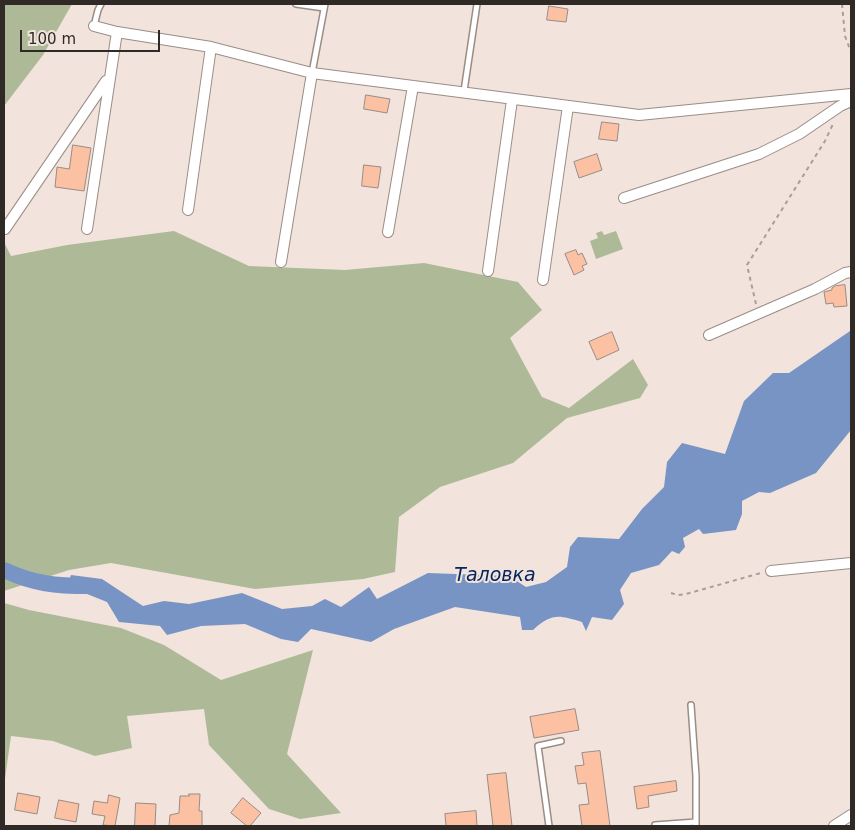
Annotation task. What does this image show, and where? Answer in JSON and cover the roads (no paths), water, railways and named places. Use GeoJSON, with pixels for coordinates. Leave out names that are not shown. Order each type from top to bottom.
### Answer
{"type":"FeatureCollection","features":[{"type":"Feature","properties":{"kind":"street"},"geometry":{"type":"LineString","coordinates":[[94,26],[117,32],[211,47],[312,73],[464,91],[512,100],[639,115],[851,94]]}},
{"type":"Feature","properties":{"kind":"street"},"geometry":{"type":"LineString","coordinates":[[87,229],[108,78],[117,32]]}},
{"type":"Feature","properties":{"kind":"street"},"geometry":{"type":"LineString","coordinates":[[188,210],[211,47]]}},
{"type":"Feature","properties":{"kind":"street"},"geometry":{"type":"LineString","coordinates":[[281,262],[312,73]]}},
{"type":"Feature","properties":{"kind":"street"},"geometry":{"type":"LineString","coordinates":[[5,229],[108,78]]}},
{"type":"Feature","properties":{"kind":"street"},"geometry":{"type":"LineString","coordinates":[[388,232],[413,86]]}},
{"type":"Feature","properties":{"kind":"street"},"geometry":{"type":"LineString","coordinates":[[488,270],[512,100]]}},
{"type":"Feature","properties":{"kind":"street"},"geometry":{"type":"LineString","coordinates":[[624,198],[759,154],[799,134],[840,106],[851,101]]}},
{"type":"Feature","properties":{"kind":"street"},"geometry":{"type":"LineString","coordinates":[[543,280],[568,106]]}},
{"type":"Feature","properties":{"kind":"street"},"geometry":{"type":"LineString","coordinates":[[709,334],[851,272]]}},
{"type":"Feature","properties":{"kind":"street"},"geometry":{"type":"LineString","coordinates":[[771,571],[851,563]]}},
{"type":"Feature","properties":{"kind":"street"},"geometry":{"type":"LineString","coordinates":[[834,826],[851,815]]}},
{"type":"Feature","properties":{"kind":"lane"},"geometry":{"type":"LineString","coordinates":[[94,26],[101,4]]}},
{"type":"Feature","properties":{"kind":"lane"},"geometry":{"type":"LineString","coordinates":[[296,4],[324,6],[312,73]]}},
{"type":"Feature","properties":{"kind":"lane"},"geometry":{"type":"LineString","coordinates":[[464,91],[478,4]]}},
{"type":"Feature","properties":{"kind":"lane"},"geometry":{"type":"LineString","coordinates":[[655,825],[696,824],[696,776],[692,705]]}},
{"type":"Feature","properties":{"kind":"lane"},"geometry":{"type":"LineString","coordinates":[[549,826],[538,746],[561,741]]}},
{"type":"Feature","properties":{"kind":"water"},"geometry":{"type":"Polygon","coordinates":[[[850,331],[851,430],[816,473],[770,493],[759,492],[742,501],[742,514],[736,530],[703,534],[699,529],[683,538],[685,547],[679,554],[672,551],[659,565],[631,573],[620,590],[624,604],[612,620],[592,617],[586,631],[582,622],[561,617],[551,618],[533,630],[522,630],[520,617],[455,607],[394,629],[371,642],[311,629],[298,642],[281,639],[245,624],[201,626],[167,635],[160,626],[119,622],[107,602],[67,586],[71,575],[102,579],[143,606],[164,601],[189,604],[242,593],[282,609],[312,606],[325,599],[341,607],[369,587],[377,599],[428,573],[509,576],[526,587],[546,582],[567,567],[570,547],[578,537],[619,539],[642,509],[664,487],[667,462],[682,443],[725,454],[744,401],[773,373],[789,373],[850,331]]]}},
{"type":"Feature","properties":{"kind":"waterway","name":"Таловка"},"geometry":{"type":"LineString","coordinates":[[4,570],[45,583],[89,586]]}}]}
